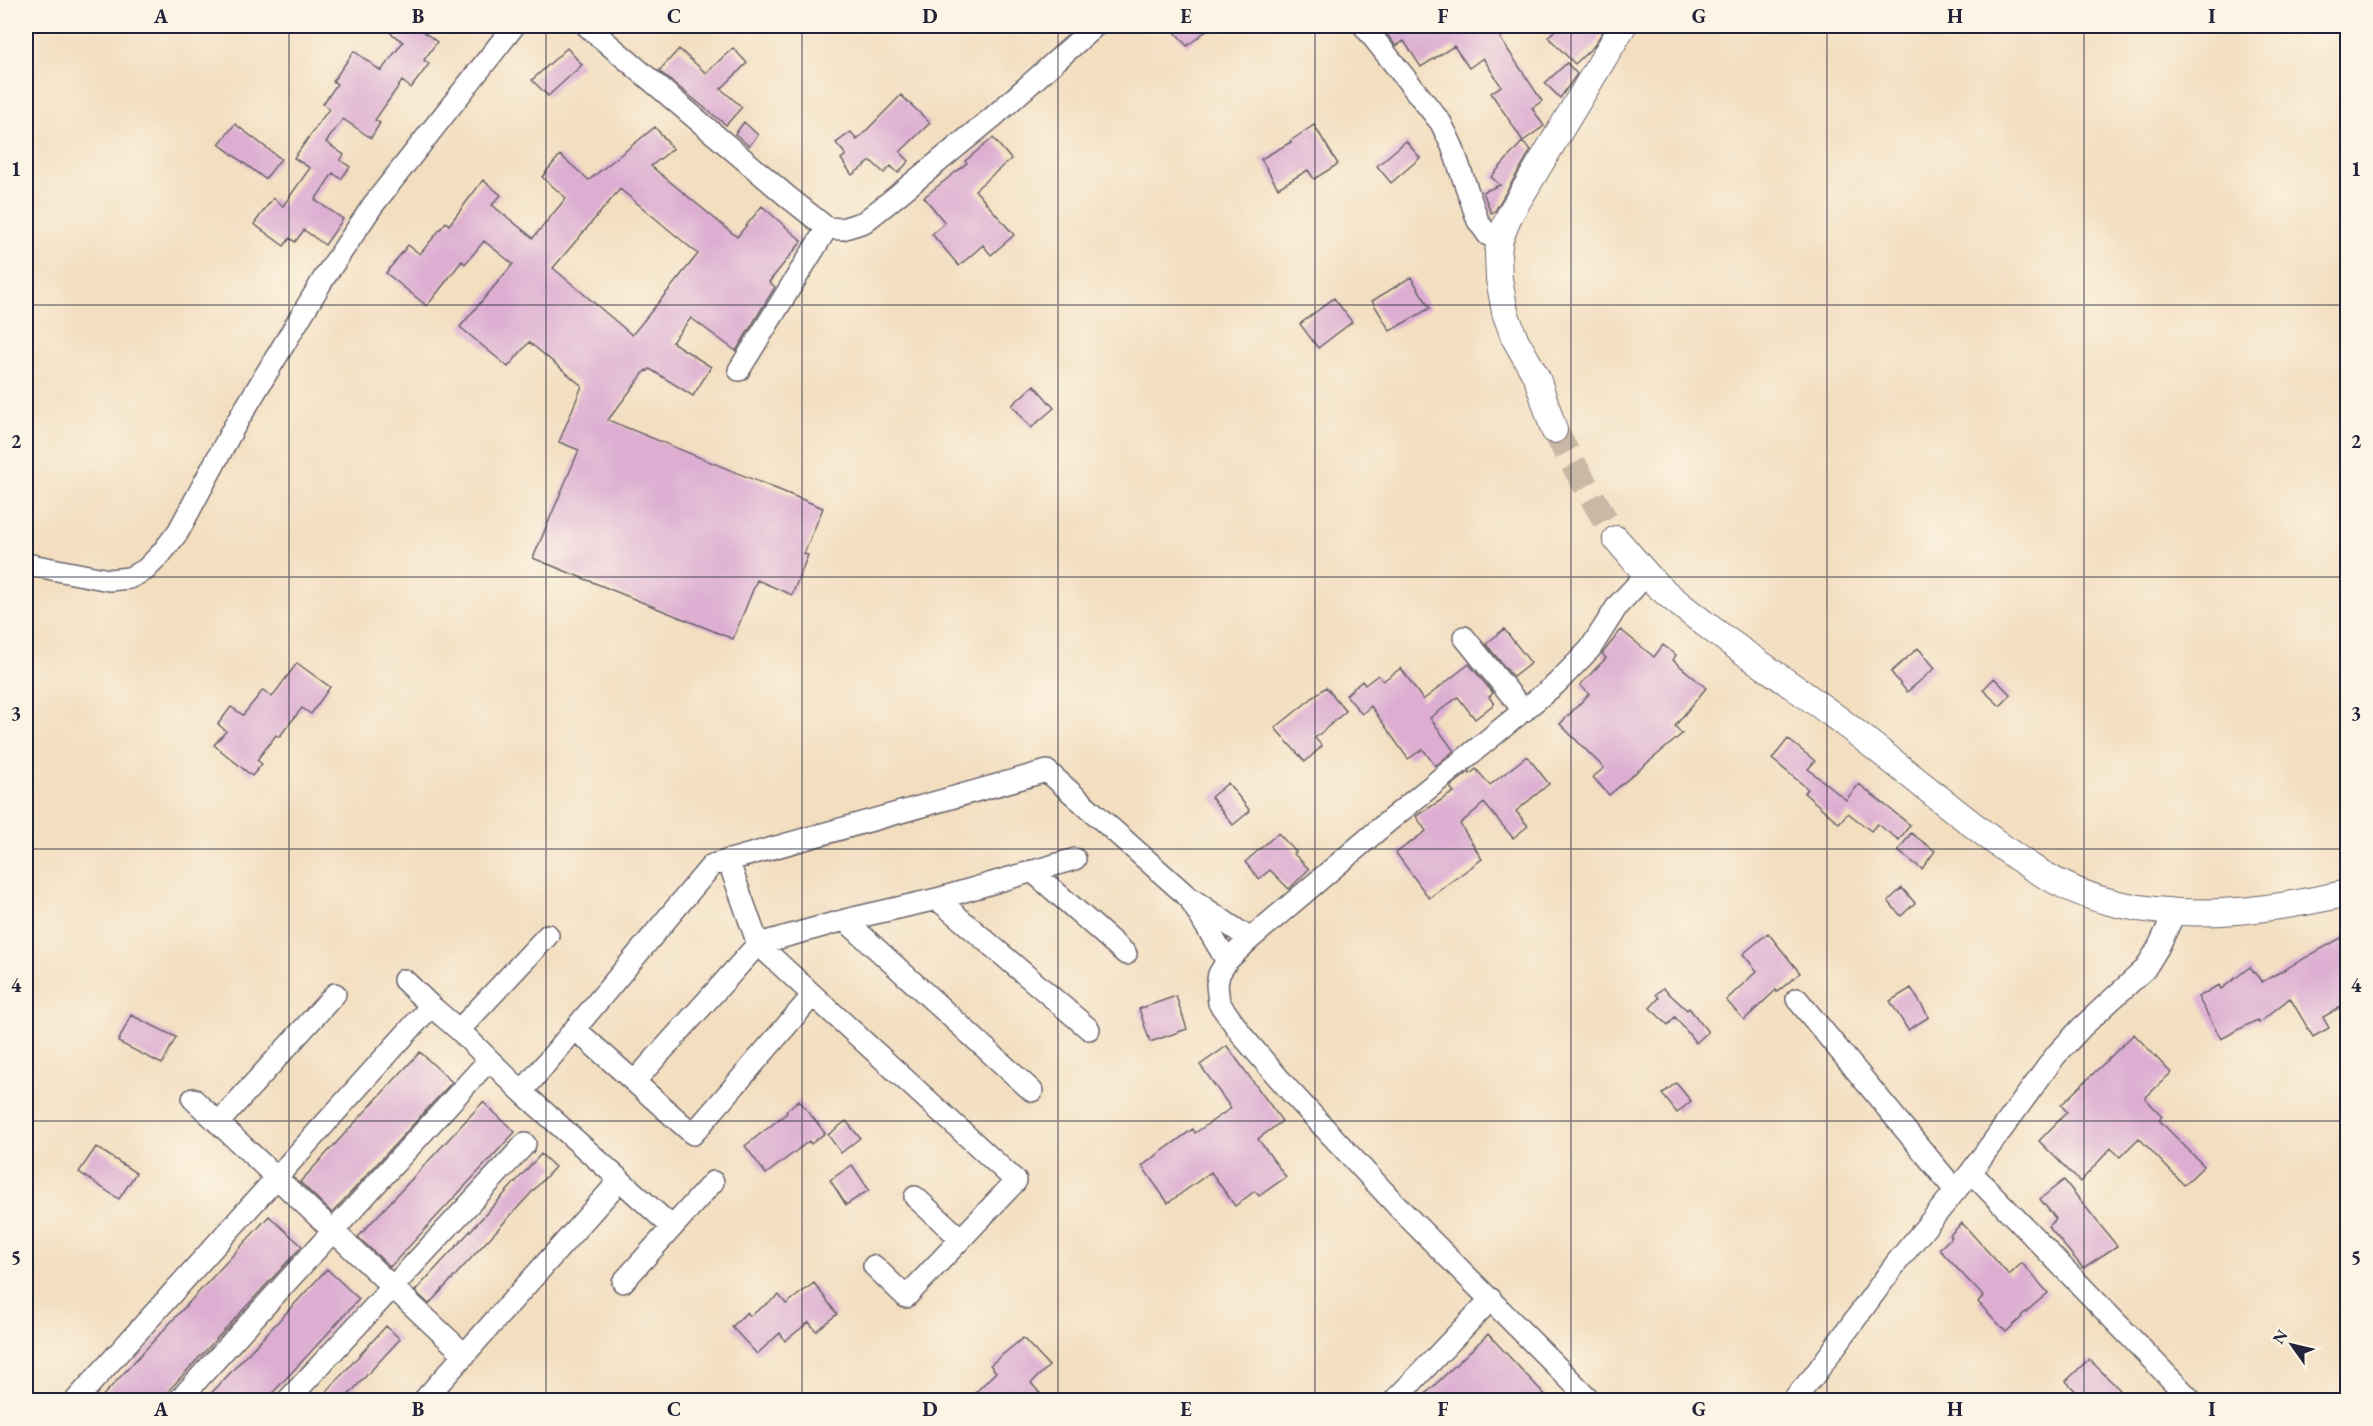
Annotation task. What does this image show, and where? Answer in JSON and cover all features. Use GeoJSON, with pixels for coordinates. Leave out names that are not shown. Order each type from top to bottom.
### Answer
{"type":"FeatureCollection","features":[{"type":"Feature","properties":{"kind":"street"},"geometry":{"type":"LineString","coordinates":[[26,564],[109,580],[129,578],[145,570],[160,555],[178,532],[234,427],[324,278],[373,205],[514,26]]}},
{"type":"Feature","properties":{"kind":"street"},"geometry":{"type":"LineString","coordinates":[[587,26],[827,228],[842,229],[864,222],[993,117],[1095,26]]}},
{"type":"Feature","properties":{"kind":"street"},"geometry":{"type":"LineString","coordinates":[[1364,26],[1441,123],[1452,146],[1478,221],[1488,235],[1500,239]]}},
{"type":"Feature","properties":{"kind":"street"},"geometry":{"type":"LineString","coordinates":[[1554,430],[1537,378],[1514,337],[1505,312],[1499,279],[1500,239],[1510,214],[1623,26]]}},
{"type":"Feature","properties":{"kind":"street"},"geometry":{"type":"LineString","coordinates":[[739,370],[827,228]]}},
{"type":"Feature","properties":{"kind":"street"},"geometry":{"type":"LineString","coordinates":[[1616,539],[1657,585],[1837,718],[2033,870],[2056,883],[2119,904],[2175,912],[2233,912],[2295,905],[2348,893]]}},
{"type":"Feature","properties":{"kind":"street"},"geometry":{"type":"LineString","coordinates":[[1590,1401],[1346,1152],[1289,1090],[1245,1039],[1219,1003],[1217,986],[1219,974],[1227,961],[1250,939],[1385,824],[1556,684],[1590,650],[1618,605],[1647,574]]}},
{"type":"Feature","properties":{"kind":"street"},"geometry":{"type":"LineString","coordinates":[[1464,637],[1524,711]]}},
{"type":"Feature","properties":{"kind":"street"},"geometry":{"type":"LineString","coordinates":[[522,1092],[712,865],[1047,771],[1187,896],[1250,939]]}},
{"type":"Feature","properties":{"kind":"street"},"geometry":{"type":"LineString","coordinates":[[634,1082],[758,944],[845,920],[937,899],[1075,859]]}},
{"type":"Feature","properties":{"kind":"street"},"geometry":{"type":"LineString","coordinates":[[728,860],[758,944],[1016,1181],[906,1297],[874,1266]]}},
{"type":"Feature","properties":{"kind":"street"},"geometry":{"type":"LineString","coordinates":[[1032,871],[1126,954]]}},
{"type":"Feature","properties":{"kind":"street"},"geometry":{"type":"LineString","coordinates":[[1187,896],[1227,961]]}},
{"type":"Feature","properties":{"kind":"street"},"geometry":{"type":"LineString","coordinates":[[937,899],[1089,1029]]}},
{"type":"Feature","properties":{"kind":"street"},"geometry":{"type":"LineString","coordinates":[[1793,1401],[1897,1263],[1971,1172],[2070,1039],[2145,969],[2175,912]]}},
{"type":"Feature","properties":{"kind":"street"},"geometry":{"type":"LineString","coordinates":[[845,920],[1032,1091]]}},
{"type":"Feature","properties":{"kind":"street"},"geometry":{"type":"LineString","coordinates":[[459,1030],[548,934]]}},
{"type":"Feature","properties":{"kind":"street"},"geometry":{"type":"LineString","coordinates":[[404,980],[522,1092],[672,1227]]}},
{"type":"Feature","properties":{"kind":"street"},"geometry":{"type":"LineString","coordinates":[[218,1124],[335,994]]}},
{"type":"Feature","properties":{"kind":"street"},"geometry":{"type":"LineString","coordinates":[[575,1029],[693,1134],[813,995]]}},
{"type":"Feature","properties":{"kind":"street"},"geometry":{"type":"LineString","coordinates":[[1797,999],[1955,1191]]}},
{"type":"Feature","properties":{"kind":"street"},"geometry":{"type":"LineString","coordinates":[[76,1401],[430,1006]]}},
{"type":"Feature","properties":{"kind":"street"},"geometry":{"type":"LineString","coordinates":[[179,1401],[489,1060]]}},
{"type":"Feature","properties":{"kind":"street"},"geometry":{"type":"LineString","coordinates":[[193,1099],[465,1355]]}},
{"type":"Feature","properties":{"kind":"street"},"geometry":{"type":"LineString","coordinates":[[288,1401],[525,1144]]}},
{"type":"Feature","properties":{"kind":"street"},"geometry":{"type":"LineString","coordinates":[[1971,1172],[2191,1401]]}},
{"type":"Feature","properties":{"kind":"street"},"geometry":{"type":"LineString","coordinates":[[424,1401],[620,1179]]}},
{"type":"Feature","properties":{"kind":"street"},"geometry":{"type":"LineString","coordinates":[[623,1282],[713,1182]]}},
{"type":"Feature","properties":{"kind":"street"},"geometry":{"type":"LineString","coordinates":[[915,1197],[961,1239]]}},
{"type":"Feature","properties":{"kind":"street"},"geometry":{"type":"LineString","coordinates":[[1395,1401],[1491,1299]]}},
{"type":"Feature","properties":{"kind":"building"},"geometry":{"type":"Polygon","coordinates":[[[381,26],[416,26],[437,42],[424,60],[429,64],[411,88],[402,81],[375,120],[380,123],[371,138],[343,119],[326,142],[344,155],[340,160],[350,167],[341,179],[333,173],[315,200],[343,219],[325,245],[304,230],[295,242],[290,238],[284,246],[254,224],[273,198],[283,206],[310,168],[294,158],[329,109],[323,104],[337,84],[333,81],[354,51],[381,71],[403,42],[381,26]]]}},
{"type":"Feature","properties":{"kind":"building"},"geometry":{"type":"Polygon","coordinates":[[[1170,26],[1212,26],[1187,46],[1170,26]]]}},
{"type":"Feature","properties":{"kind":"building"},"geometry":{"type":"Polygon","coordinates":[[[1380,26],[1518,26],[1500,38],[1542,101],[1532,108],[1544,126],[1523,141],[1491,93],[1501,86],[1483,58],[1469,68],[1454,46],[1421,67],[1404,41],[1396,46],[1380,26]]]}},
{"type":"Feature","properties":{"kind":"building"},"geometry":{"type":"Polygon","coordinates":[[[1559,26],[1606,26],[1594,46],[1575,64],[1548,37],[1559,26]]]}},
{"type":"Feature","properties":{"kind":"building"},"geometry":{"type":"Polygon","coordinates":[[[567,48],[582,65],[548,96],[532,80],[567,48]]]}},
{"type":"Feature","properties":{"kind":"building"},"geometry":{"type":"Polygon","coordinates":[[[733,48],[747,63],[721,89],[742,107],[726,125],[659,71],[679,49],[706,73],[733,48]]]}},
{"type":"Feature","properties":{"kind":"building"},"geometry":{"type":"Polygon","coordinates":[[[1567,63],[1577,74],[1560,98],[1545,83],[1567,63]]]}},
{"type":"Feature","properties":{"kind":"building"},"geometry":{"type":"Polygon","coordinates":[[[901,95],[930,123],[900,152],[909,161],[898,173],[891,166],[884,173],[871,161],[852,175],[841,159],[846,155],[836,143],[851,132],[857,140],[901,95]]]}},
{"type":"Feature","properties":{"kind":"building"},"geometry":{"type":"Polygon","coordinates":[[[744,122],[758,135],[749,146],[735,134],[744,122]]]}},
{"type":"Feature","properties":{"kind":"building"},"geometry":{"type":"Polygon","coordinates":[[[235,124],[281,159],[265,179],[219,144],[235,124]]]}},
{"type":"Feature","properties":{"kind":"building"},"geometry":{"type":"Polygon","coordinates":[[[1314,125],[1338,164],[1314,179],[1308,170],[1278,188],[1261,159],[1291,142],[1314,125]]]}},
{"type":"Feature","properties":{"kind":"building"},"geometry":{"type":"Polygon","coordinates":[[[655,127],[673,149],[651,166],[737,237],[762,206],[802,241],[769,282],[775,287],[736,351],[691,318],[672,342],[711,367],[693,396],[650,369],[646,370],[608,420],[823,508],[804,554],[808,555],[792,595],[757,580],[733,639],[533,558],[579,450],[559,442],[582,386],[529,342],[508,367],[460,327],[513,264],[484,241],[465,264],[462,261],[427,306],[386,273],[408,245],[420,254],[446,222],[449,225],[483,180],[501,195],[492,205],[533,238],[566,198],[542,177],[560,155],[589,180],[655,127]],[[620,189],[553,268],[632,335],[698,254],[620,189]]]}},
{"type":"Feature","properties":{"kind":"building"},"geometry":{"type":"Polygon","coordinates":[[[993,138],[1011,159],[975,190],[1014,235],[991,255],[983,245],[959,266],[932,234],[945,223],[924,197],[967,163],[965,161],[993,138]]]}},
{"type":"Feature","properties":{"kind":"building"},"geometry":{"type":"Polygon","coordinates":[[[1406,141],[1420,158],[1391,183],[1377,166],[1406,141]]]}},
{"type":"Feature","properties":{"kind":"building"},"geometry":{"type":"Polygon","coordinates":[[[1522,142],[1531,150],[1495,211],[1491,213],[1483,192],[1500,185],[1491,177],[1522,142]]]}},
{"type":"Feature","properties":{"kind":"building"},"geometry":{"type":"Polygon","coordinates":[[[1411,277],[1430,308],[1390,331],[1372,301],[1411,277]]]}},
{"type":"Feature","properties":{"kind":"building"},"geometry":{"type":"Polygon","coordinates":[[[1334,298],[1352,322],[1318,348],[1300,324],[1334,298]]]}},
{"type":"Feature","properties":{"kind":"building"},"geometry":{"type":"Polygon","coordinates":[[[1034,385],[1054,408],[1031,428],[1012,405],[1034,385]]]}},
{"type":"Feature","properties":{"kind":"building"},"geometry":{"type":"Polygon","coordinates":[[[1504,629],[1531,663],[1513,677],[1486,644],[1504,629]]]}},
{"type":"Feature","properties":{"kind":"building"},"geometry":{"type":"Polygon","coordinates":[[[1621,630],[1654,657],[1663,645],[1676,655],[1673,660],[1706,688],[1675,726],[1682,734],[1609,795],[1593,777],[1604,768],[1560,724],[1589,694],[1580,685],[1606,658],[1602,654],[1621,630]]]}},
{"type":"Feature","properties":{"kind":"building"},"geometry":{"type":"Polygon","coordinates":[[[1918,648],[1935,668],[1907,692],[1891,672],[1918,648]]]}},
{"type":"Feature","properties":{"kind":"building"},"geometry":{"type":"Polygon","coordinates":[[[297,663],[330,687],[311,714],[302,708],[279,737],[276,735],[257,760],[262,764],[252,776],[214,745],[226,731],[218,724],[231,707],[243,715],[263,690],[272,697],[297,663]]]}},
{"type":"Feature","properties":{"kind":"building"},"geometry":{"type":"Polygon","coordinates":[[[1469,664],[1493,693],[1489,697],[1494,704],[1475,719],[1458,697],[1430,718],[1454,751],[1435,766],[1423,749],[1408,759],[1371,706],[1362,714],[1346,695],[1362,681],[1365,685],[1378,675],[1383,681],[1401,668],[1423,700],[1469,664]]]}},
{"type":"Feature","properties":{"kind":"building"},"geometry":{"type":"Polygon","coordinates":[[[1994,678],[2011,695],[2000,706],[1983,690],[1994,678]]]}},
{"type":"Feature","properties":{"kind":"building"},"geometry":{"type":"Polygon","coordinates":[[[1326,687],[1346,711],[1315,738],[1322,746],[1305,762],[1275,728],[1326,687]]]}},
{"type":"Feature","properties":{"kind":"building"},"geometry":{"type":"Polygon","coordinates":[[[1788,739],[1815,761],[1808,769],[1846,800],[1859,784],[1910,825],[1899,840],[1877,824],[1871,831],[1848,813],[1839,823],[1804,793],[1808,789],[1772,759],[1788,739]]]}},
{"type":"Feature","properties":{"kind":"building"},"geometry":{"type":"Polygon","coordinates":[[[1527,756],[1549,784],[1516,811],[1528,826],[1513,838],[1484,803],[1460,824],[1482,859],[1429,898],[1396,853],[1426,831],[1416,816],[1454,792],[1450,787],[1469,772],[1470,774],[1476,769],[1490,785],[1527,756]]]}},
{"type":"Feature","properties":{"kind":"building"},"geometry":{"type":"Polygon","coordinates":[[[1228,783],[1250,811],[1233,825],[1211,797],[1228,783]]]}},
{"type":"Feature","properties":{"kind":"building"},"geometry":{"type":"Polygon","coordinates":[[[1278,833],[1309,869],[1289,889],[1270,870],[1259,879],[1245,862],[1278,833]]]}},
{"type":"Feature","properties":{"kind":"building"},"geometry":{"type":"Polygon","coordinates":[[[1911,833],[1935,851],[1922,869],[1898,851],[1911,833]]]}},
{"type":"Feature","properties":{"kind":"building"},"geometry":{"type":"Polygon","coordinates":[[[1902,888],[1915,903],[1901,916],[1888,901],[1902,888]]]}},
{"type":"Feature","properties":{"kind":"building"},"geometry":{"type":"Polygon","coordinates":[[[1768,933],[1800,973],[1777,992],[1776,990],[1744,1020],[1726,1000],[1757,971],[1743,954],[1768,933]]]}},
{"type":"Feature","properties":{"kind":"building"},"geometry":{"type":"Polygon","coordinates":[[[2348,934],[2348,1003],[2323,1017],[2329,1028],[2313,1037],[2290,998],[2259,1023],[2257,1020],[2221,1039],[2198,997],[2219,985],[2221,989],[2250,967],[2262,982],[2348,934]]]}},
{"type":"Feature","properties":{"kind":"building"},"geometry":{"type":"Polygon","coordinates":[[[1663,988],[1687,1010],[1689,1008],[1708,1032],[1696,1043],[1675,1017],[1668,1025],[1650,1008],[1659,998],[1656,994],[1663,988]]]}},
{"type":"Feature","properties":{"kind":"building"},"geometry":{"type":"Polygon","coordinates":[[[1911,988],[1929,1017],[1908,1030],[1890,1001],[1911,988]]]}},
{"type":"Feature","properties":{"kind":"building"},"geometry":{"type":"Polygon","coordinates":[[[1176,996],[1187,1029],[1150,1042],[1139,1009],[1176,996]]]}},
{"type":"Feature","properties":{"kind":"building"},"geometry":{"type":"Polygon","coordinates":[[[131,1015],[176,1037],[162,1064],[118,1042],[131,1015]]]}},
{"type":"Feature","properties":{"kind":"building"},"geometry":{"type":"Polygon","coordinates":[[[2134,1034],[2171,1073],[2145,1098],[2162,1116],[2159,1120],[2204,1166],[2184,1185],[2139,1138],[2120,1157],[2111,1148],[2080,1182],[2039,1141],[2067,1112],[2061,1105],[2134,1034]]]}},
{"type":"Feature","properties":{"kind":"building"},"geometry":{"type":"Polygon","coordinates":[[[1227,1046],[1282,1121],[1258,1139],[1286,1177],[1259,1196],[1255,1191],[1235,1206],[1211,1172],[1168,1203],[1142,1166],[1193,1129],[1195,1133],[1231,1108],[1200,1065],[1227,1046]]]}},
{"type":"Feature","properties":{"kind":"building"},"geometry":{"type":"Polygon","coordinates":[[[420,1052],[452,1082],[332,1213],[300,1182],[420,1052]]]}},
{"type":"Feature","properties":{"kind":"building"},"geometry":{"type":"Polygon","coordinates":[[[1676,1083],[1691,1101],[1677,1113],[1662,1094],[1676,1083]]]}},
{"type":"Feature","properties":{"kind":"building"},"geometry":{"type":"Polygon","coordinates":[[[799,1100],[825,1133],[811,1144],[809,1141],[766,1174],[745,1146],[787,1113],[786,1111],[799,1100]]]}},
{"type":"Feature","properties":{"kind":"building"},"geometry":{"type":"Polygon","coordinates":[[[483,1102],[515,1132],[390,1267],[358,1237],[483,1102]]]}},
{"type":"Feature","properties":{"kind":"building"},"geometry":{"type":"Polygon","coordinates":[[[846,1121],[860,1138],[841,1153],[828,1135],[846,1121]]]}},
{"type":"Feature","properties":{"kind":"building"},"geometry":{"type":"Polygon","coordinates":[[[96,1147],[136,1173],[119,1199],[79,1172],[96,1147]]]}},
{"type":"Feature","properties":{"kind":"building"},"geometry":{"type":"Polygon","coordinates":[[[541,1154],[555,1167],[429,1304],[415,1291],[541,1154]]]}},
{"type":"Feature","properties":{"kind":"building"},"geometry":{"type":"Polygon","coordinates":[[[852,1165],[869,1190],[846,1205],[830,1180],[852,1165]]]}},
{"type":"Feature","properties":{"kind":"building"},"geometry":{"type":"Polygon","coordinates":[[[2064,1180],[2117,1246],[2083,1268],[2048,1226],[2056,1219],[2040,1199],[2064,1180]]]}},
{"type":"Feature","properties":{"kind":"building"},"geometry":{"type":"Polygon","coordinates":[[[269,1216],[302,1246],[159,1401],[98,1401],[269,1216]]]}},
{"type":"Feature","properties":{"kind":"building"},"geometry":{"type":"Polygon","coordinates":[[[1962,1223],[2009,1275],[2022,1263],[2048,1293],[2006,1332],[1978,1302],[1983,1296],[1939,1249],[1962,1223]]]}},
{"type":"Feature","properties":{"kind":"building"},"geometry":{"type":"Polygon","coordinates":[[[327,1269],[359,1299],[307,1356],[265,1401],[204,1401],[327,1269]]]}},
{"type":"Feature","properties":{"kind":"building"},"geometry":{"type":"Polygon","coordinates":[[[814,1283],[837,1314],[816,1331],[809,1322],[785,1341],[780,1333],[757,1354],[732,1327],[747,1312],[750,1316],[779,1295],[786,1304],[814,1283]]]}},
{"type":"Feature","properties":{"kind":"building"},"geometry":{"type":"Polygon","coordinates":[[[386,1326],[400,1339],[343,1401],[318,1401],[386,1326]]]}},
{"type":"Feature","properties":{"kind":"building"},"geometry":{"type":"Polygon","coordinates":[[[1488,1334],[1551,1401],[1418,1401],[1488,1334]]]}},
{"type":"Feature","properties":{"kind":"building"},"geometry":{"type":"Polygon","coordinates":[[[1023,1338],[1049,1366],[1031,1383],[1047,1401],[967,1401],[996,1372],[990,1365],[1023,1338]]]}},
{"type":"Feature","properties":{"kind":"building"},"geometry":{"type":"Polygon","coordinates":[[[2089,1359],[2120,1390],[2110,1401],[2085,1401],[2066,1381],[2089,1359]]]}},
{"type":"Feature","properties":{"kind":"tunnel"},"geometry":{"type":"LineString","coordinates":[[1554,430],[1616,539]]}}]}
